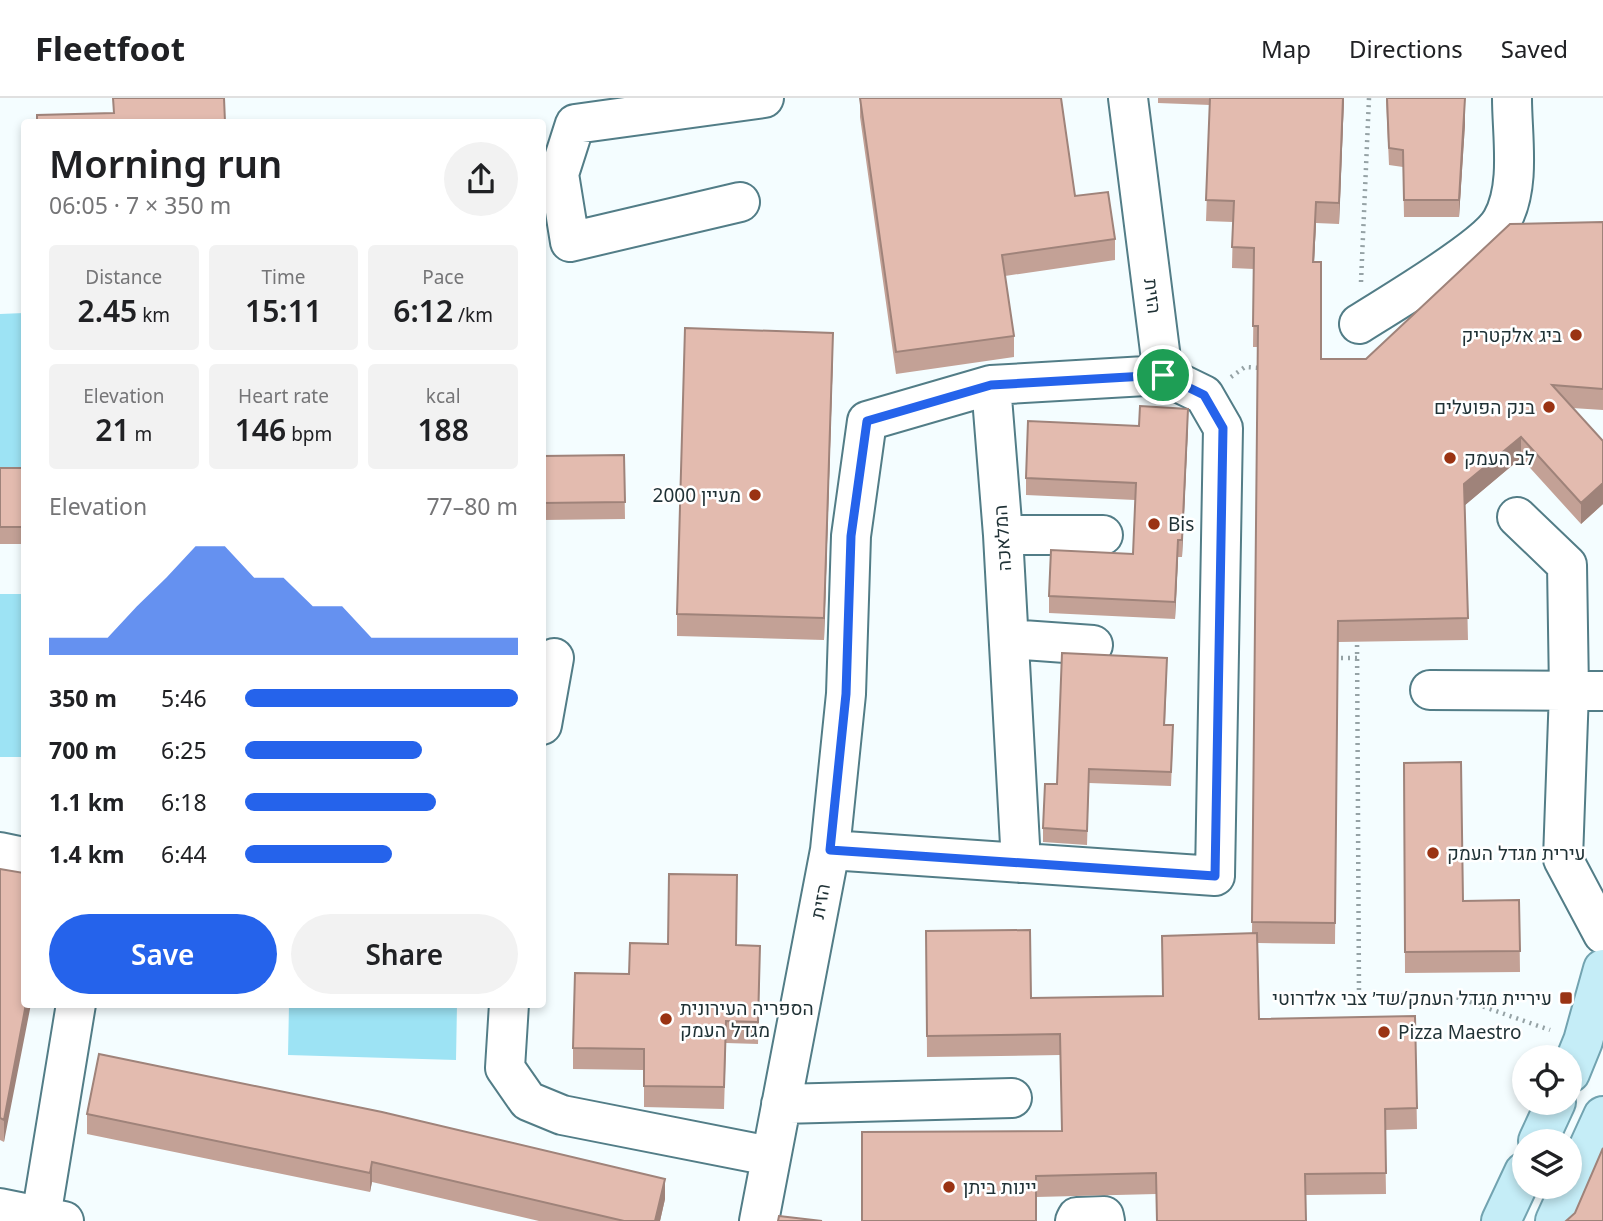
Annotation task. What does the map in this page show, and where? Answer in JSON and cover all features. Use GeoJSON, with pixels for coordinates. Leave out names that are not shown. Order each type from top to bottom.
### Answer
{"type":"FeatureCollection","features":[{"type":"Feature","properties":{"kind":"main road"},"geometry":{"type":"LineString","coordinates":[[1580,1045],[1603,969]]}},
{"type":"Feature","properties":{"kind":"main road"},"geometry":{"type":"LineString","coordinates":[[1555,1221],[1603,1116]]}},
{"type":"Feature","properties":{"kind":"main road"},"geometry":{"type":"LineString","coordinates":[[1502,1221],[1512,1199]]}},
{"type":"Feature","properties":{"kind":"street"},"geometry":{"type":"LineString","coordinates":[[740,202],[570,243],[559,174],[575,124],[764,98]]}},
{"type":"Feature","properties":{"kind":"street","name":"הזית"},"geometry":{"type":"LineString","coordinates":[[1128,98],[1163,375]]}},
{"type":"Feature","properties":{"kind":"street"},"geometry":{"type":"LineString","coordinates":[[1359,324],[1473,248],[1502,221],[1513,183],[1512,98]]}},
{"type":"Feature","properties":{"kind":"street"},"geometry":{"type":"LineString","coordinates":[[830,850],[1215,876],[1223,428],[1204,395],[1163,375],[991,385]]}},
{"type":"Feature","properties":{"kind":"street","name":"הזית"},"geometry":{"type":"LineString","coordinates":[[759,1221],[830,850],[846,694],[851,536],[867,421],[991,385]]}},
{"type":"Feature","properties":{"kind":"street","name":"המלאכה"},"geometry":{"type":"LineString","coordinates":[[991,385],[1003,535],[1021,863]]}},
{"type":"Feature","properties":{"kind":"street"},"geometry":{"type":"LineString","coordinates":[[1517,517],[1567,565],[1586,691],[1563,859],[1603,934]]}},
{"type":"Feature","properties":{"kind":"street"},"geometry":{"type":"LineString","coordinates":[[1003,535],[1103,535]]}},
{"type":"Feature","properties":{"kind":"street"},"geometry":{"type":"LineString","coordinates":[[1009,639],[1093,645]]}},
{"type":"Feature","properties":{"kind":"street"},"geometry":{"type":"LineString","coordinates":[[546,702],[554,657]]}},
{"type":"Feature","properties":{"kind":"street"},"geometry":{"type":"LineString","coordinates":[[1430,690],[1586,691]]}},
{"type":"Feature","properties":{"kind":"street"},"geometry":{"type":"LineString","coordinates":[[0,852],[21,856]]}},
{"type":"Feature","properties":{"kind":"street"},"geometry":{"type":"LineString","coordinates":[[0,1208],[53,1219],[76,1008]]}},
{"type":"Feature","properties":{"kind":"street"},"geometry":{"type":"LineString","coordinates":[[509,1008],[505,1068],[528,1101],[562,1115],[770,1156]]}},
{"type":"Feature","properties":{"kind":"street"},"geometry":{"type":"LineString","coordinates":[[782,1104],[1012,1098]]}},
{"type":"Feature","properties":{"kind":"street"},"geometry":{"type":"LineString","coordinates":[[1076,1221],[1077,1217],[1104,1216],[1105,1221]]}},
{"type":"Feature","properties":{"kind":"path"},"geometry":{"type":"LineString","coordinates":[[1359,324],[1369,98]]}},
{"type":"Feature","properties":{"kind":"path"},"geometry":{"type":"LineString","coordinates":[[1204,395],[1245,367],[1269,368]]}},
{"type":"Feature","properties":{"kind":"path"},"geometry":{"type":"LineString","coordinates":[[1357,630],[1359,995],[1453,996],[1552,1045]]}},
{"type":"Feature","properties":{"kind":"path"},"geometry":{"type":"LineString","coordinates":[[1332,658],[1357,657]]}},
{"type":"Feature","properties":{"kind":"shaded area"},"geometry":{"type":"Polygon","coordinates":[[[21,313],[21,467],[0,468],[0,314],[21,313]]]}},
{"type":"Feature","properties":{"kind":"shaded area"},"geometry":{"type":"Polygon","coordinates":[[[0,594],[21,594],[21,757],[0,757],[0,594]]]}},
{"type":"Feature","properties":{"kind":"shaded area"},"geometry":{"type":"Polygon","coordinates":[[[289,1008],[457,1008],[456,1060],[288,1055],[289,1008]]]}},
{"type":"Feature","properties":{"kind":"building"},"geometry":{"type":"Polygon","coordinates":[[[113,98],[224,98],[225,119],[37,119],[37,115],[114,113],[113,98]]]}},
{"type":"Feature","properties":{"kind":"building"},"geometry":{"type":"Polygon","coordinates":[[[860,98],[1061,98],[1075,196],[1108,192],[1115,239],[1002,255],[1014,336],[896,352],[860,98]]]}},
{"type":"Feature","properties":{"kind":"building"},"geometry":{"type":"Polygon","coordinates":[[[1210,98],[1343,98],[1339,203],[1316,202],[1313,262],[1321,262],[1321,359],[1366,359],[1510,224],[1603,222],[1603,389],[1552,385],[1603,441],[1603,483],[1581,503],[1521,437],[1464,484],[1468,618],[1338,621],[1335,923],[1252,922],[1258,326],[1253,326],[1254,248],[1232,247],[1234,201],[1206,200],[1210,98]]]}},
{"type":"Feature","properties":{"kind":"building"},"geometry":{"type":"Polygon","coordinates":[[[1387,98],[1465,98],[1459,200],[1404,200],[1403,150],[1389,148],[1387,98]]]}},
{"type":"Feature","properties":{"kind":"building","name":"מעיין 2000"},"geometry":{"type":"Polygon","coordinates":[[[685,328],[833,333],[824,618],[677,614],[685,328]]]}},
{"type":"Feature","properties":{"kind":"building"},"geometry":{"type":"Polygon","coordinates":[[[1140,406],[1188,409],[1182,540],[1178,540],[1175,602],[1049,596],[1051,550],[1133,554],[1136,483],[1026,478],[1028,421],[1139,426],[1140,406]]]}},
{"type":"Feature","properties":{"kind":"building"},"geometry":{"type":"Polygon","coordinates":[[[624,455],[625,502],[546,503],[546,456],[624,455]]]}},
{"type":"Feature","properties":{"kind":"building"},"geometry":{"type":"Polygon","coordinates":[[[0,468],[21,468],[21,527],[0,527],[0,468]]]}},
{"type":"Feature","properties":{"kind":"building"},"geometry":{"type":"Polygon","coordinates":[[[1062,653],[1167,658],[1164,725],[1173,725],[1171,772],[1089,769],[1087,831],[1043,828],[1045,784],[1057,784],[1062,653]]]}},
{"type":"Feature","properties":{"kind":"building","name":"עירית מגדל העמק"},"geometry":{"type":"Polygon","coordinates":[[[1461,762],[1463,901],[1519,900],[1520,951],[1405,952],[1404,763],[1461,762]]]}},
{"type":"Feature","properties":{"kind":"building"},"geometry":{"type":"Polygon","coordinates":[[[0,869],[21,872],[21,1008],[25,1008],[4,1120],[0,1118],[0,869]]]}},
{"type":"Feature","properties":{"kind":"building","name":"הספריה העירונית מגדל העמק"},"geometry":{"type":"Polygon","coordinates":[[[669,874],[737,875],[736,945],[760,946],[758,1022],[726,1021],[724,1087],[644,1086],[644,1049],[573,1048],[575,973],[629,974],[630,943],[668,944],[669,874]]]}},
{"type":"Feature","properties":{"kind":"building"},"geometry":{"type":"Polygon","coordinates":[[[1030,930],[1031,998],[1163,996],[1162,936],[1257,933],[1259,1019],[1415,1016],[1417,1108],[1385,1109],[1386,1173],[1305,1174],[1306,1221],[1157,1221],[1156,1173],[1036,1176],[1036,1221],[862,1221],[862,1132],[1062,1131],[1060,1034],[927,1036],[926,931],[1030,930]]]}},
{"type":"Feature","properties":{"kind":"building"},"geometry":{"type":"Polygon","coordinates":[[[99,1054],[382,1112],[665,1179],[655,1221],[624,1221],[372,1162],[370,1173],[87,1114],[99,1054]]]}},
{"type":"Feature","properties":{"kind":"building"},"geometry":{"type":"Polygon","coordinates":[[[1603,1148],[1603,1221],[1566,1221],[1575,1213],[1603,1148]]]}},
{"type":"Feature","properties":{"kind":"building"},"geometry":{"type":"Polygon","coordinates":[[[779,1216],[822,1221],[778,1221],[779,1216]]]}},
{"type":"Feature","properties":{"kind":"place","name":"ביג אלקטריק"},"geometry":{"type":"Point","coordinates":[1576,335]}},
{"type":"Feature","properties":{"kind":"place","name":"בנק הפועלים"},"geometry":{"type":"Point","coordinates":[1549,407]}},
{"type":"Feature","properties":{"kind":"place","name":"לב העמק"},"geometry":{"type":"Point","coordinates":[1450,458]}},
{"type":"Feature","properties":{"kind":"place","name":"מעיין 2000"},"geometry":{"type":"Point","coordinates":[755,495]}},
{"type":"Feature","properties":{"kind":"place","name":"Bis"},"geometry":{"type":"Point","coordinates":[1154,524]}},
{"type":"Feature","properties":{"kind":"place","name":"עירית מגדל העמק"},"geometry":{"type":"Point","coordinates":[1433,853]}},
{"type":"Feature","properties":{"kind":"place","name":"עיריית מגדל העמק/שד׳ צבי אלדרוטי"},"geometry":{"type":"Point","coordinates":[1566,998]}},
{"type":"Feature","properties":{"kind":"place","name":"הספריה העירונית מגדל העמק"},"geometry":{"type":"Point","coordinates":[666,1019]}},
{"type":"Feature","properties":{"kind":"place","name":"Pizza Maestro"},"geometry":{"type":"Point","coordinates":[1384,1032]}},
{"type":"Feature","properties":{"kind":"place","name":"יינות ביתן"},"geometry":{"type":"Point","coordinates":[949,1187]}},
{"type":"Feature","properties":{"kind":"route"},"geometry":{"type":"LineString","coordinates":[[1163,375],[1204,395],[1223,428],[1215,876],[830,850],[846,694],[851,536],[867,421],[991,385],[1163,375]]}}]}
